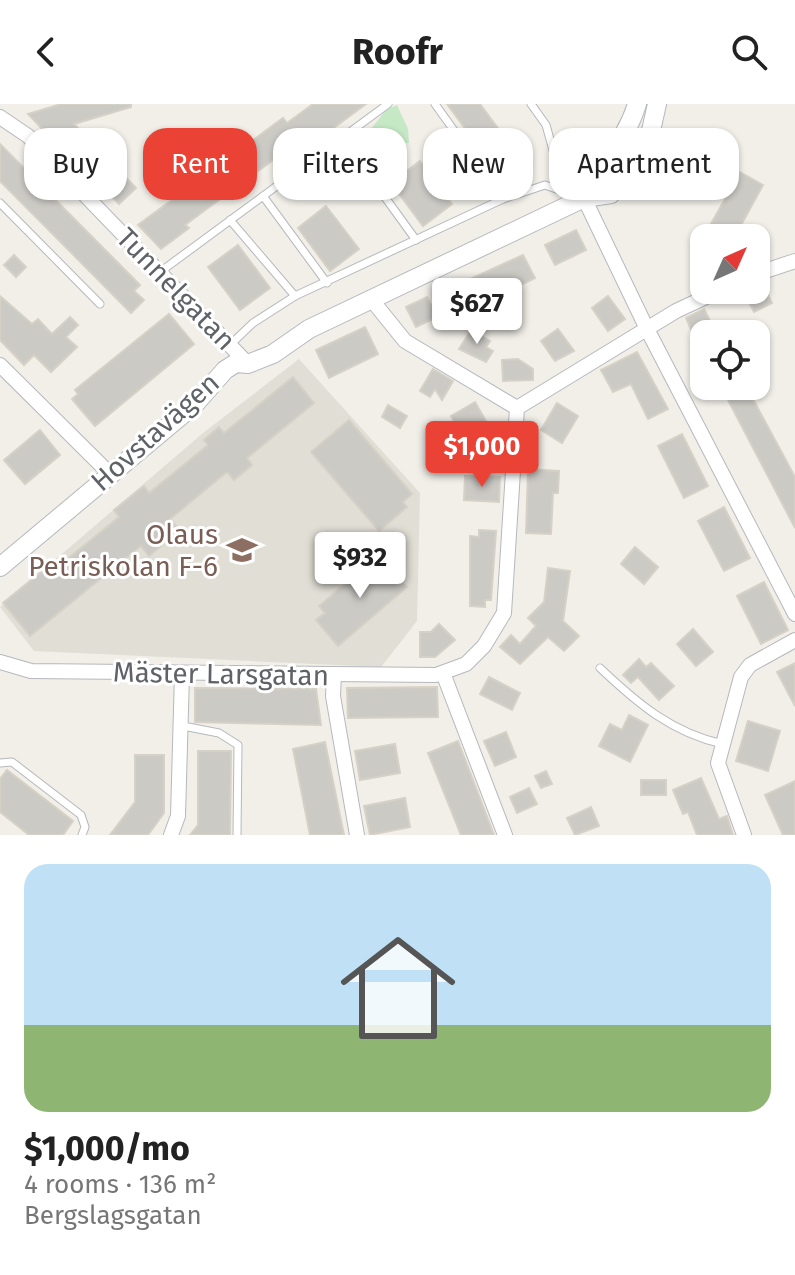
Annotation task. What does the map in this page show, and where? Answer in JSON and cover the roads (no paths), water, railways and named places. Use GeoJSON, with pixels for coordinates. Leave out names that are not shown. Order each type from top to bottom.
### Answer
{"type":"FeatureCollection","features":[{"type":"Feature","properties":{"kind":"street"},"geometry":{"type":"LineString","coordinates":[[628,128],[637,104]]}},
{"type":"Feature","properties":{"kind":"street","name":"Hovstavägen"},"geometry":{"type":"LineString","coordinates":[[652,128],[657,104]]}},
{"type":"Feature","properties":{"kind":"street","name":"Tunnelgatan"},"geometry":{"type":"LineString","coordinates":[[0,117],[28,136],[248,364]]}},
{"type":"Feature","properties":{"kind":"street","name":"Hovstavägen"},"geometry":{"type":"LineString","coordinates":[[0,567],[195,404],[225,370],[236,363],[248,364],[273,354],[309,329],[580,200]]}},
{"type":"Feature","properties":{"kind":"street"},"geometry":{"type":"LineString","coordinates":[[585,200],[647,329],[795,614]]}},
{"type":"Feature","properties":{"kind":"street"},"geometry":{"type":"LineString","coordinates":[[770,269],[795,261]]}},
{"type":"Feature","properties":{"kind":"street"},"geometry":{"type":"LineString","coordinates":[[371,299],[405,341],[517,408]]}},
{"type":"Feature","properties":{"kind":"street"},"geometry":{"type":"LineString","coordinates":[[517,408],[647,329],[694,304]]}},
{"type":"Feature","properties":{"kind":"street"},"geometry":{"type":"LineString","coordinates":[[0,365],[110,474]]}},
{"type":"Feature","properties":{"kind":"street"},"geometry":{"type":"LineString","coordinates":[[505,835],[443,673],[466,664],[484,646],[504,613],[517,408]]}},
{"type":"Feature","properties":{"kind":"street"},"geometry":{"type":"LineString","coordinates":[[744,835],[719,772],[723,744],[741,677],[750,665],[795,640]]}},
{"type":"Feature","properties":{"kind":"street","name":"Mäster Larsgatan"},"geometry":{"type":"LineString","coordinates":[[0,662],[31,671],[334,675],[443,673]]}},
{"type":"Feature","properties":{"kind":"street"},"geometry":{"type":"LineString","coordinates":[[171,835],[178,816],[183,726],[182,674]]}},
{"type":"Feature","properties":{"kind":"street"},"geometry":{"type":"LineString","coordinates":[[334,675],[333,696],[357,835]]}},
{"type":"Feature","properties":{"kind":"lane"},"geometry":{"type":"LineString","coordinates":[[356,128],[388,104]]}},
{"type":"Feature","properties":{"kind":"lane"},"geometry":{"type":"LineString","coordinates":[[435,104],[452,128]]}},
{"type":"Feature","properties":{"kind":"lane"},"geometry":{"type":"LineString","coordinates":[[531,104],[546,125],[549,136]]}},
{"type":"Feature","properties":{"kind":"lane"},"geometry":{"type":"LineString","coordinates":[[160,272],[273,189]]}},
{"type":"Feature","properties":{"kind":"lane"},"geometry":{"type":"LineString","coordinates":[[263,196],[327,283]]}},
{"type":"Feature","properties":{"kind":"lane"},"geometry":{"type":"LineString","coordinates":[[387,200],[416,240]]}},
{"type":"Feature","properties":{"kind":"lane"},"geometry":{"type":"LineString","coordinates":[[231,344],[253,323],[295,296],[501,200]]}},
{"type":"Feature","properties":{"kind":"lane"},"geometry":{"type":"LineString","coordinates":[[0,203],[100,304]]}},
{"type":"Feature","properties":{"kind":"lane"},"geometry":{"type":"LineString","coordinates":[[230,220],[295,296]]}},
{"type":"Feature","properties":{"kind":"lane"},"geometry":{"type":"LineString","coordinates":[[600,668],[667,724],[697,738],[723,744]]}},
{"type":"Feature","properties":{"kind":"lane"},"geometry":{"type":"LineString","coordinates":[[183,726],[219,733],[238,745],[237,835]]}},
{"type":"Feature","properties":{"kind":"lane"},"geometry":{"type":"LineString","coordinates":[[0,763],[12,762],[81,815],[85,827],[82,835]]}},
{"type":"Feature","properties":{"kind":"place","name":"Olaus Petriskolan F-6"},"geometry":{"type":"Point","coordinates":[242,550]}}]}
